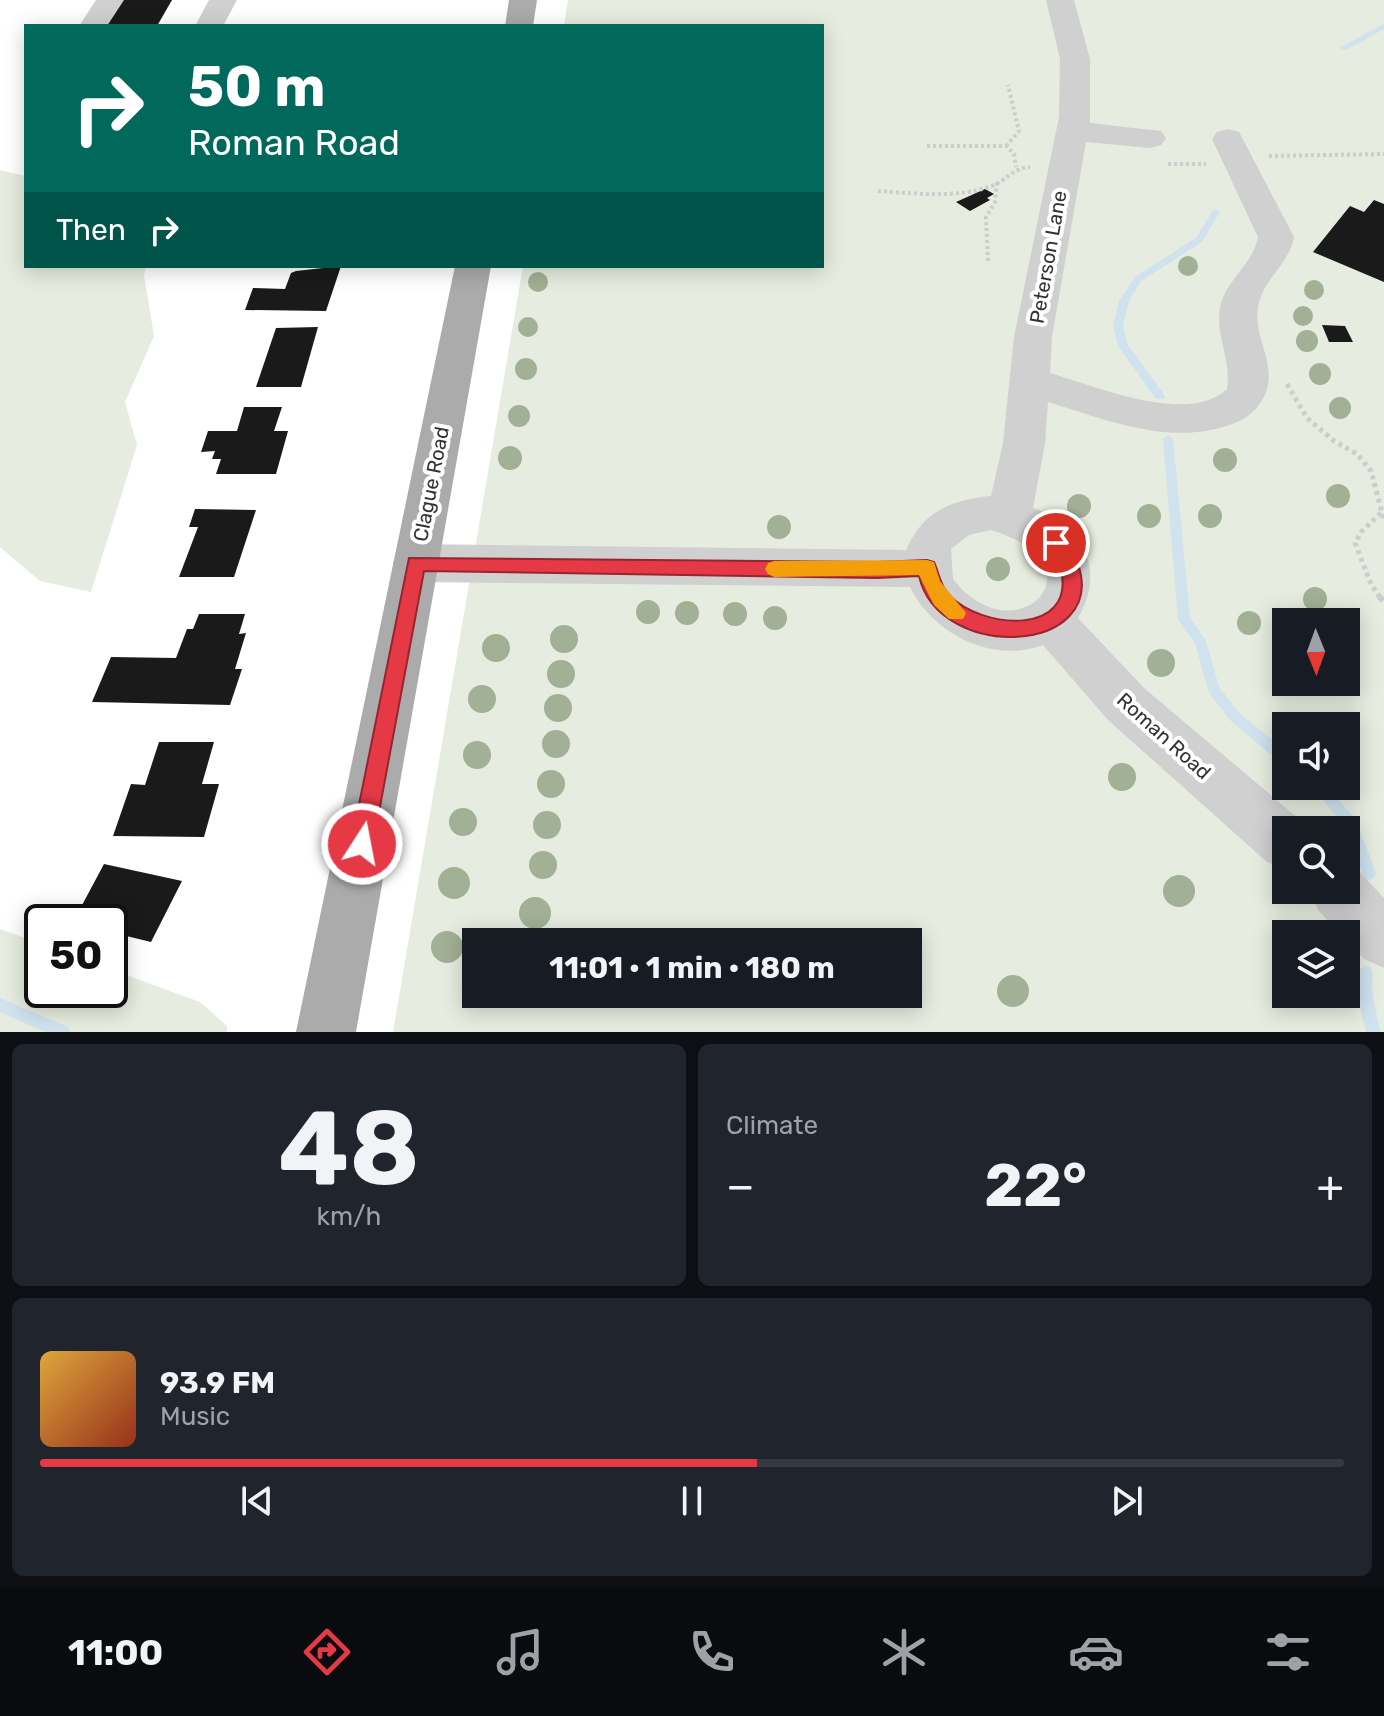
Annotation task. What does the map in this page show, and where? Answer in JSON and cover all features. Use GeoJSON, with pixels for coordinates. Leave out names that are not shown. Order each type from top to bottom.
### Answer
{"type":"FeatureCollection","features":[{"type":"Feature","properties":{"kind":"main road"},"geometry":{"type":"LineString","coordinates":[[519,24],[523,0]]}},
{"type":"Feature","properties":{"kind":"main road","name":"Clague Road"},"geometry":{"type":"LineString","coordinates":[[326,1032],[473,268]]}},
{"type":"Feature","properties":{"kind":"lane"},"geometry":{"type":"LineString","coordinates":[[94,24],[110,0]]}},
{"type":"Feature","properties":{"kind":"lane"},"geometry":{"type":"LineString","coordinates":[[210,24],[223,0]]}},
{"type":"Feature","properties":{"kind":"lane","name":"Peterson Lane"},"geometry":{"type":"LineString","coordinates":[[1009,516],[1024,443],[1033,337],[1072,131],[1075,59],[1060,0]]}},
{"type":"Feature","properties":{"kind":"lane"},"geometry":{"type":"LineString","coordinates":[[1072,131],[1150,138]]}},
{"type":"Feature","properties":{"kind":"lane"},"geometry":{"type":"LineString","coordinates":[[1029,382],[1173,419],[1203,418],[1233,407],[1247,392],[1249,373],[1239,338],[1238,309],[1246,286],[1275,251],[1276,237],[1228,139]]}},
{"type":"Feature","properties":{"kind":"lane"},"geometry":{"type":"LineString","coordinates":[[974,514],[1009,516],[1043,531],[1066,557],[1072,588],[1066,604],[1050,619],[1038,626],[1018,630],[975,623],[956,613],[941,599],[931,583],[927,567],[928,550],[944,526],[974,514]]}},
{"type":"Feature","properties":{"kind":"lane"},"geometry":{"type":"LineString","coordinates":[[416,563],[877,570],[927,567]]}},
{"type":"Feature","properties":{"kind":"lane","name":"Roman Road"},"geometry":{"type":"LineString","coordinates":[[1050,619],[1126,704],[1272,831]]}},
{"type":"Feature","properties":{"kind":"lane"},"geometry":{"type":"LineString","coordinates":[[1351,904],[1384,939]]}},
{"type":"Feature","properties":{"kind":"path"},"geometry":{"type":"LineString","coordinates":[[1006,146],[1019,131],[1008,85]]}},
{"type":"Feature","properties":{"kind":"path"},"geometry":{"type":"LineString","coordinates":[[927,146],[1006,146],[1014,154],[1016,167]]}},
{"type":"Feature","properties":{"kind":"path"},"geometry":{"type":"LineString","coordinates":[[1267,165],[1265,156],[1276,154],[1384,154]]}},
{"type":"Feature","properties":{"kind":"path"},"geometry":{"type":"LineString","coordinates":[[878,191],[969,190],[997,183],[1016,167],[1043,164]]}},
{"type":"Feature","properties":{"kind":"path"},"geometry":{"type":"LineString","coordinates":[[988,261],[986,217],[995,202],[997,183]]}},
{"type":"Feature","properties":{"kind":"path"},"geometry":{"type":"LineString","coordinates":[[1286,383],[1307,418],[1334,441],[1357,454],[1371,471],[1384,520]]}},
{"type":"Feature","properties":{"kind":"path"},"geometry":{"type":"LineString","coordinates":[[1381,513],[1362,531],[1355,543],[1371,584],[1384,603]]}},
{"type":"Feature","properties":{"kind":"shaded area"},"geometry":{"type":"Polygon","coordinates":[[[568,0],[1384,0],[1384,1032],[393,1032],[523,268],[824,268],[824,24],[564,24],[568,0]]]}},
{"type":"Feature","properties":{"kind":"shaded area"},"geometry":{"type":"Polygon","coordinates":[[[0,170],[24,176],[24,268],[146,268],[144,275],[154,336],[125,402],[137,445],[91,592],[40,581],[0,547],[0,170]]]}},
{"type":"Feature","properties":{"kind":"shaded area"},"geometry":{"type":"Polygon","coordinates":[[[0,929],[24,938],[24,1008],[128,1008],[128,976],[200,1002],[227,1026],[227,1032],[0,1032],[0,929]]]}},
{"type":"Feature","properties":{"kind":"building"},"geometry":{"type":"Polygon","coordinates":[[[115,0],[172,0],[158,24],[103,24],[115,0]]]}},
{"type":"Feature","properties":{"kind":"building"},"geometry":{"type":"Polygon","coordinates":[[[985,189],[994,194],[987,198],[990,200],[970,211],[956,202],[985,189]]]}},
{"type":"Feature","properties":{"kind":"building"},"geometry":{"type":"Polygon","coordinates":[[[1374,200],[1384,204],[1384,282],[1313,252],[1350,206],[1364,212],[1374,200]]]}},
{"type":"Feature","properties":{"kind":"building"},"geometry":{"type":"Polygon","coordinates":[[[340,268],[326,311],[245,310],[253,288],[285,289],[291,273],[340,268]]]}},
{"type":"Feature","properties":{"kind":"building"},"geometry":{"type":"Polygon","coordinates":[[[1322,325],[1345,326],[1353,342],[1329,342],[1322,325]]]}},
{"type":"Feature","properties":{"kind":"building"},"geometry":{"type":"Polygon","coordinates":[[[318,327],[301,387],[256,387],[276,328],[318,327]]]}},
{"type":"Feature","properties":{"kind":"building"},"geometry":{"type":"Polygon","coordinates":[[[244,407],[282,407],[274,431],[288,431],[276,474],[216,474],[221,459],[212,459],[215,451],[201,452],[208,431],[237,431],[244,407]]]}},
{"type":"Feature","properties":{"kind":"building"},"geometry":{"type":"Polygon","coordinates":[[[195,509],[256,510],[234,577],[179,577],[198,527],[189,527],[195,509]]]}},
{"type":"Feature","properties":{"kind":"building"},"geometry":{"type":"Polygon","coordinates":[[[199,614],[245,614],[239,634],[246,633],[235,669],[242,669],[230,705],[92,702],[111,657],[176,658],[187,629],[193,629],[199,614]]]}},
{"type":"Feature","properties":{"kind":"building"},"geometry":{"type":"Polygon","coordinates":[[[159,742],[214,742],[202,784],[219,784],[204,837],[113,836],[131,784],[145,785],[159,742]]]}},
{"type":"Feature","properties":{"kind":"building"},"geometry":{"type":"Polygon","coordinates":[[[104,864],[182,881],[151,942],[128,936],[128,904],[83,904],[104,864]]]}},
{"type":"Feature","properties":{"kind":"waterway"},"geometry":{"type":"LineString","coordinates":[[1343,48],[1384,26]]}},
{"type":"Feature","properties":{"kind":"waterway"},"geometry":{"type":"LineString","coordinates":[[1160,396],[1123,346],[1118,325],[1124,301],[1138,279],[1199,240],[1216,212]]}},
{"type":"Feature","properties":{"kind":"waterway"},"geometry":{"type":"LineString","coordinates":[[1168,439],[1184,619],[1200,641],[1213,689],[1235,717],[1272,747]]}},
{"type":"Feature","properties":{"kind":"waterway"},"geometry":{"type":"LineString","coordinates":[[1330,800],[1351,825],[1369,873]]}},
{"type":"Feature","properties":{"kind":"waterway"},"geometry":{"type":"LineString","coordinates":[[1366,973],[1365,991],[1373,1032]]}},
{"type":"Feature","properties":{"kind":"waterway"},"geometry":{"type":"LineString","coordinates":[[0,1005],[63,1032]]}},
{"type":"Feature","properties":{"kind":"slow traffic"},"geometry":{"type":"LineString","coordinates":[[774,569],[927,567],[931,583],[941,599],[956,613]]}},
{"type":"Feature","properties":{"kind":"route"},"geometry":{"type":"LineString","coordinates":[[362,844],[416,563],[877,570],[927,567],[931,583],[941,599],[956,613],[975,623],[1018,630],[1038,626],[1055,617],[1066,604],[1072,588],[1071,572],[1066,557],[1056,543]]}}]}
